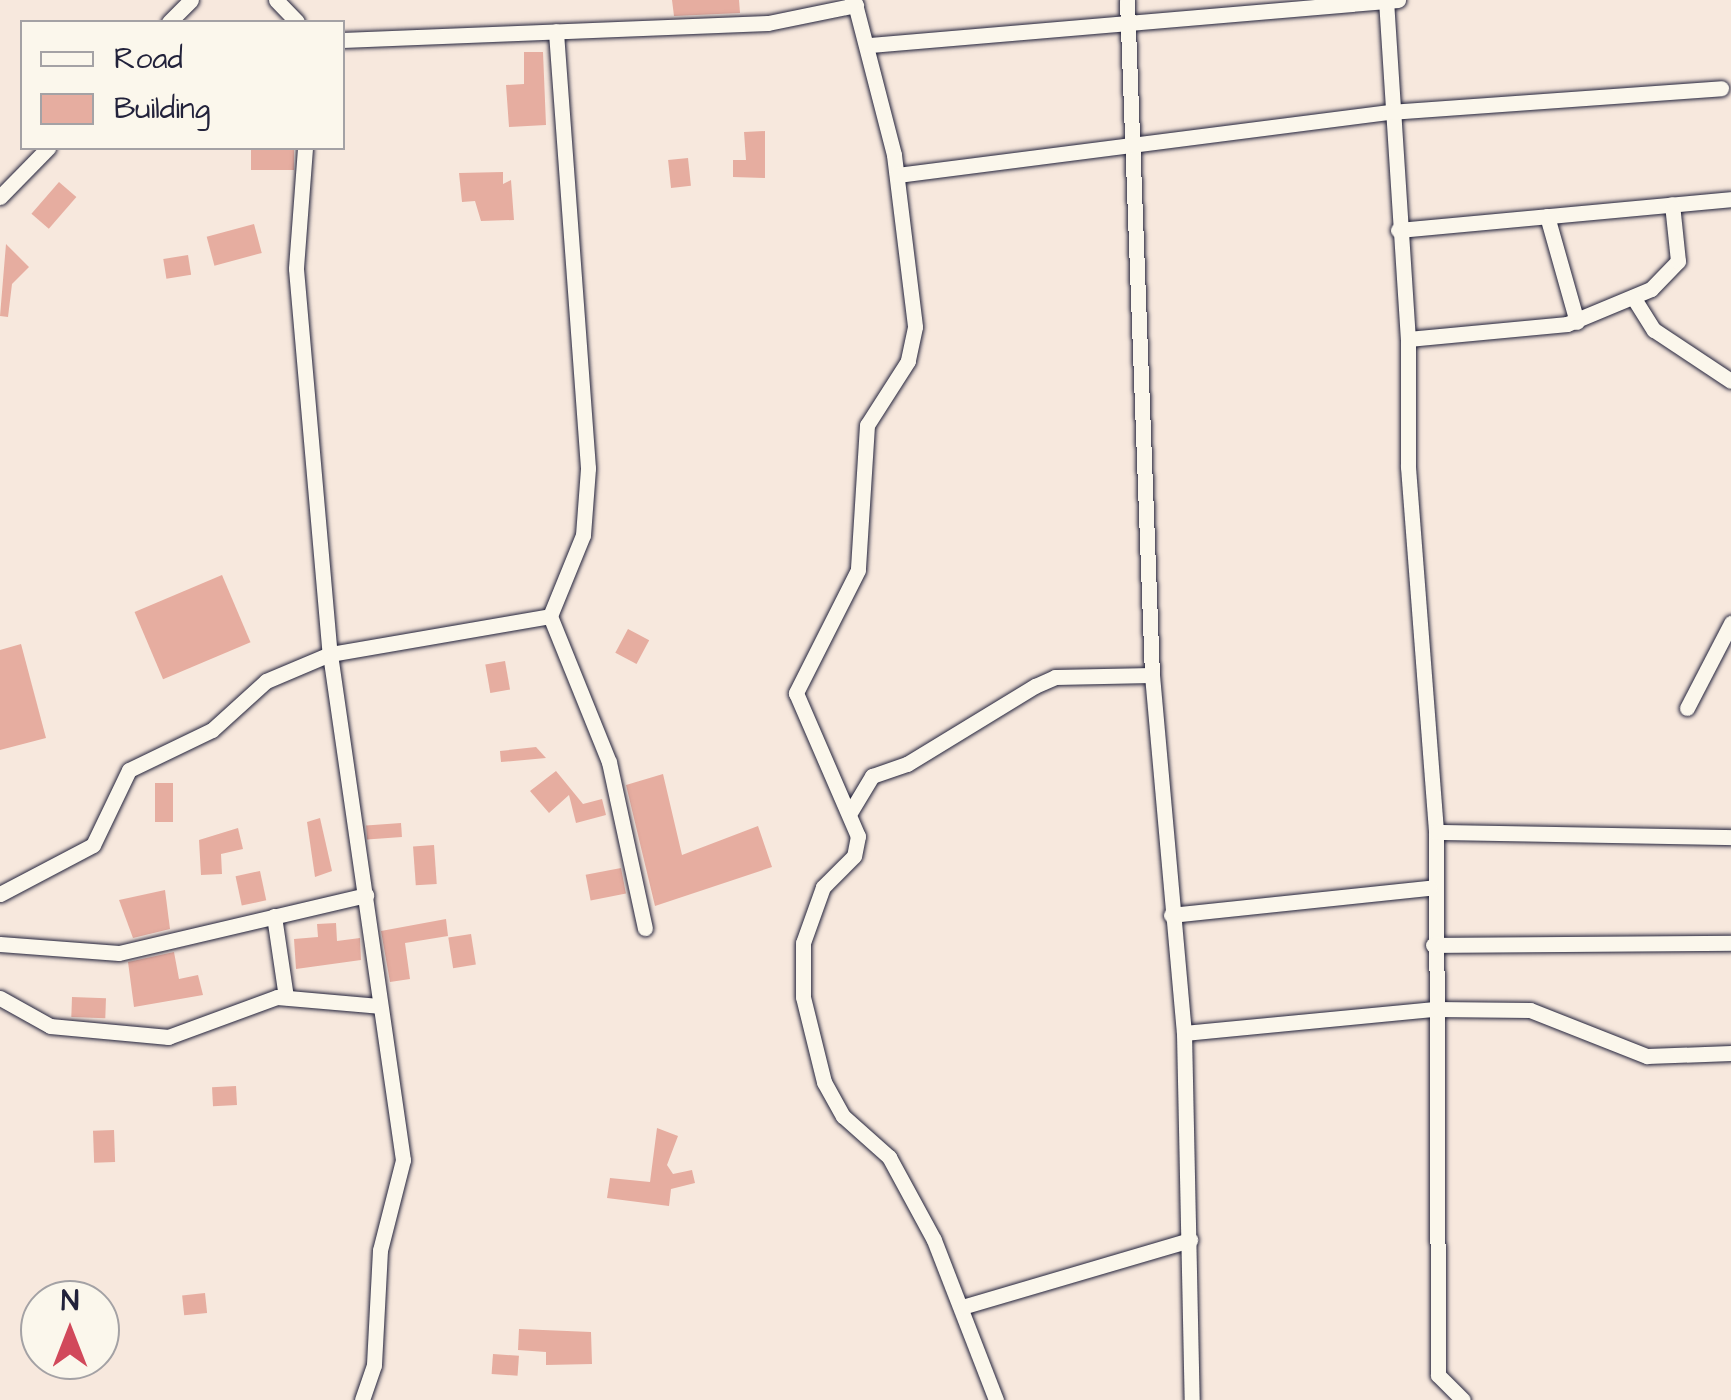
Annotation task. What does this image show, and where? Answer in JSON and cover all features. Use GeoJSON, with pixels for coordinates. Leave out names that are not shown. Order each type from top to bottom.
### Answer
{"type":"FeatureCollection","features":[{"type":"Feature","properties":{"kind":"street"},"geometry":{"type":"LineString","coordinates":[[171,20],[191,0]]}},
{"type":"Feature","properties":{"kind":"street"},"geometry":{"type":"LineString","coordinates":[[276,0],[294,20]]}},
{"type":"Feature","properties":{"kind":"street"},"geometry":{"type":"LineString","coordinates":[[1127,0],[1137,149],[1152,674],[1170,915],[1184,1033],[1192,1400]]}},
{"type":"Feature","properties":{"kind":"street"},"geometry":{"type":"LineString","coordinates":[[870,45],[1130,28],[1398,0]]}},
{"type":"Feature","properties":{"kind":"street"},"geometry":{"type":"LineString","coordinates":[[1386,1],[1390,112],[1408,340],[1408,467],[1436,832],[1430,888],[1435,1009],[1438,1376],[1463,1400]]}},
{"type":"Feature","properties":{"kind":"street"},"geometry":{"type":"LineString","coordinates":[[345,40],[768,23],[855,2],[870,45],[896,174],[915,327],[908,361],[868,425],[858,570],[796,692],[797,710],[851,811],[854,856],[823,887],[802,943],[810,1048],[843,1116],[890,1157],[962,1307],[996,1400]]}},
{"type":"Feature","properties":{"kind":"street"},"geometry":{"type":"LineString","coordinates":[[556,31],[588,468],[583,535],[550,616],[609,762],[645,928]]}},
{"type":"Feature","properties":{"kind":"street"},"geometry":{"type":"LineString","coordinates":[[896,174],[1137,149],[1390,112],[1722,88]]}},
{"type":"Feature","properties":{"kind":"street"},"geometry":{"type":"LineString","coordinates":[[0,197],[7,183],[46,150]]}},
{"type":"Feature","properties":{"kind":"street"},"geometry":{"type":"LineString","coordinates":[[305,150],[296,269],[330,654],[403,1160],[380,1250],[374,1366],[362,1400]]}},
{"type":"Feature","properties":{"kind":"street"},"geometry":{"type":"LineString","coordinates":[[1398,230],[1731,199]]}},
{"type":"Feature","properties":{"kind":"street"},"geometry":{"type":"LineString","coordinates":[[1408,340],[1577,322],[1633,297],[1678,261],[1672,204]]}},
{"type":"Feature","properties":{"kind":"street"},"geometry":{"type":"LineString","coordinates":[[1547,216],[1577,322]]}},
{"type":"Feature","properties":{"kind":"street"},"geometry":{"type":"LineString","coordinates":[[1633,297],[1654,330],[1731,381]]}},
{"type":"Feature","properties":{"kind":"street"},"geometry":{"type":"LineString","coordinates":[[0,894],[93,845],[129,770],[212,730],[266,681],[330,654],[550,616]]}},
{"type":"Feature","properties":{"kind":"street"},"geometry":{"type":"LineString","coordinates":[[1687,708],[1731,623]]}},
{"type":"Feature","properties":{"kind":"street"},"geometry":{"type":"LineString","coordinates":[[851,811],[872,776],[1035,686],[1055,677],[1152,674]]}},
{"type":"Feature","properties":{"kind":"street"},"geometry":{"type":"LineString","coordinates":[[1436,832],[1731,837]]}},
{"type":"Feature","properties":{"kind":"street"},"geometry":{"type":"LineString","coordinates":[[1170,915],[1430,888]]}},
{"type":"Feature","properties":{"kind":"street"},"geometry":{"type":"LineString","coordinates":[[0,944],[120,953],[366,895]]}},
{"type":"Feature","properties":{"kind":"street"},"geometry":{"type":"LineString","coordinates":[[274,916],[286,997]]}},
{"type":"Feature","properties":{"kind":"street"},"geometry":{"type":"LineString","coordinates":[[1432,945],[1731,943]]}},
{"type":"Feature","properties":{"kind":"street"},"geometry":{"type":"LineString","coordinates":[[0,998],[50,1026],[168,1037],[286,997],[378,1006]]}},
{"type":"Feature","properties":{"kind":"street"},"geometry":{"type":"LineString","coordinates":[[1184,1033],[1435,1009],[1530,1010],[1647,1056],[1731,1054]]}},
{"type":"Feature","properties":{"kind":"street"},"geometry":{"type":"LineString","coordinates":[[962,1307],[1190,1240]]}},
{"type":"Feature","properties":{"kind":"building"},"geometry":{"type":"Polygon","coordinates":[[[672,0],[739,0],[740,13],[674,16],[672,0]]]}},
{"type":"Feature","properties":{"kind":"building"},"geometry":{"type":"Polygon","coordinates":[[[524,52],[543,52],[546,125],[509,127],[506,85],[524,84],[524,52]]]}},
{"type":"Feature","properties":{"kind":"building"},"geometry":{"type":"Polygon","coordinates":[[[765,131],[765,178],[733,177],[733,160],[746,160],[744,132],[765,131]]]}},
{"type":"Feature","properties":{"kind":"building"},"geometry":{"type":"Polygon","coordinates":[[[251,150],[294,150],[294,170],[251,170],[251,150]]]}},
{"type":"Feature","properties":{"kind":"building"},"geometry":{"type":"Polygon","coordinates":[[[688,158],[691,186],[671,188],[668,160],[688,158]]]}},
{"type":"Feature","properties":{"kind":"building"},"geometry":{"type":"Polygon","coordinates":[[[503,172],[503,184],[511,180],[514,220],[481,221],[475,201],[462,202],[459,173],[503,172]]]}},
{"type":"Feature","properties":{"kind":"building"},"geometry":{"type":"Polygon","coordinates":[[[59,182],[76,197],[49,229],[31,214],[59,182]]]}},
{"type":"Feature","properties":{"kind":"building"},"geometry":{"type":"Polygon","coordinates":[[[254,224],[262,253],[214,266],[207,237],[254,224]]]}},
{"type":"Feature","properties":{"kind":"building"},"geometry":{"type":"Polygon","coordinates":[[[6,244],[29,267],[12,284],[8,317],[0,316],[6,244]]]}},
{"type":"Feature","properties":{"kind":"building"},"geometry":{"type":"Polygon","coordinates":[[[188,255],[191,275],[166,279],[163,259],[188,255]]]}},
{"type":"Feature","properties":{"kind":"building"},"geometry":{"type":"Polygon","coordinates":[[[222,575],[251,642],[163,679],[135,612],[222,575]]]}},
{"type":"Feature","properties":{"kind":"building"},"geometry":{"type":"Polygon","coordinates":[[[628,629],[649,640],[637,664],[615,653],[628,629]]]}},
{"type":"Feature","properties":{"kind":"building"},"geometry":{"type":"Polygon","coordinates":[[[21,644],[46,738],[0,750],[0,650],[21,644]]]}},
{"type":"Feature","properties":{"kind":"building"},"geometry":{"type":"Polygon","coordinates":[[[505,661],[510,690],[490,693],[485,664],[505,661]]]}},
{"type":"Feature","properties":{"kind":"building"},"geometry":{"type":"Polygon","coordinates":[[[536,747],[546,758],[501,762],[500,751],[536,747]]]}},
{"type":"Feature","properties":{"kind":"building"},"geometry":{"type":"Polygon","coordinates":[[[556,771],[583,804],[602,799],[606,815],[576,823],[569,795],[549,813],[530,791],[556,771]]]}},
{"type":"Feature","properties":{"kind":"building"},"geometry":{"type":"Polygon","coordinates":[[[663,774],[682,855],[758,826],[772,867],[655,906],[626,785],[663,774]]]}},
{"type":"Feature","properties":{"kind":"building"},"geometry":{"type":"Polygon","coordinates":[[[155,783],[173,783],[173,822],[155,822],[155,783]]]}},
{"type":"Feature","properties":{"kind":"building"},"geometry":{"type":"Polygon","coordinates":[[[320,818],[332,871],[315,877],[307,822],[320,818]]]}},
{"type":"Feature","properties":{"kind":"building"},"geometry":{"type":"Polygon","coordinates":[[[401,823],[402,837],[367,839],[366,825],[401,823]]]}},
{"type":"Feature","properties":{"kind":"building"},"geometry":{"type":"Polygon","coordinates":[[[238,828],[243,849],[221,854],[222,874],[201,875],[199,840],[238,828]]]}},
{"type":"Feature","properties":{"kind":"building"},"geometry":{"type":"Polygon","coordinates":[[[434,845],[437,884],[416,885],[413,846],[434,845]]]}},
{"type":"Feature","properties":{"kind":"building"},"geometry":{"type":"Polygon","coordinates":[[[621,868],[626,894],[591,900],[586,875],[621,868]]]}},
{"type":"Feature","properties":{"kind":"building"},"geometry":{"type":"Polygon","coordinates":[[[260,871],[266,900],[242,906],[236,876],[260,871]]]}},
{"type":"Feature","properties":{"kind":"building"},"geometry":{"type":"Polygon","coordinates":[[[165,890],[170,929],[133,938],[119,900],[165,890]]]}},
{"type":"Feature","properties":{"kind":"building"},"geometry":{"type":"Polygon","coordinates":[[[446,919],[448,936],[405,943],[410,979],[390,982],[381,931],[446,919]]]}},
{"type":"Feature","properties":{"kind":"building"},"geometry":{"type":"Polygon","coordinates":[[[336,923],[337,941],[360,938],[361,960],[296,969],[294,939],[318,937],[317,924],[336,923]]]}},
{"type":"Feature","properties":{"kind":"building"},"geometry":{"type":"Polygon","coordinates":[[[471,934],[476,965],[453,968],[448,938],[471,934]]]}},
{"type":"Feature","properties":{"kind":"building"},"geometry":{"type":"Polygon","coordinates":[[[174,952],[179,979],[198,975],[203,995],[134,1007],[128,962],[174,952]]]}},
{"type":"Feature","properties":{"kind":"building"},"geometry":{"type":"Polygon","coordinates":[[[72,997],[106,998],[105,1018],[71,1017],[72,997]]]}},
{"type":"Feature","properties":{"kind":"building"},"geometry":{"type":"Polygon","coordinates":[[[236,1086],[237,1105],[213,1106],[212,1087],[236,1086]]]}},
{"type":"Feature","properties":{"kind":"building"},"geometry":{"type":"Polygon","coordinates":[[[657,1128],[678,1136],[667,1165],[673,1174],[692,1170],[695,1183],[671,1189],[669,1206],[607,1198],[610,1178],[650,1182],[657,1128]]]}},
{"type":"Feature","properties":{"kind":"building"},"geometry":{"type":"Polygon","coordinates":[[[114,1130],[115,1162],[94,1163],[93,1131],[114,1130]]]}},
{"type":"Feature","properties":{"kind":"building"},"geometry":{"type":"Polygon","coordinates":[[[205,1293],[207,1313],[184,1315],[182,1295],[205,1293]]]}},
{"type":"Feature","properties":{"kind":"building"},"geometry":{"type":"Polygon","coordinates":[[[519,1329],[591,1332],[592,1364],[546,1365],[546,1352],[518,1350],[519,1329]]]}},
{"type":"Feature","properties":{"kind":"building"},"geometry":{"type":"Polygon","coordinates":[[[493,1354],[519,1356],[518,1376],[492,1374],[493,1354]]]}}]}
